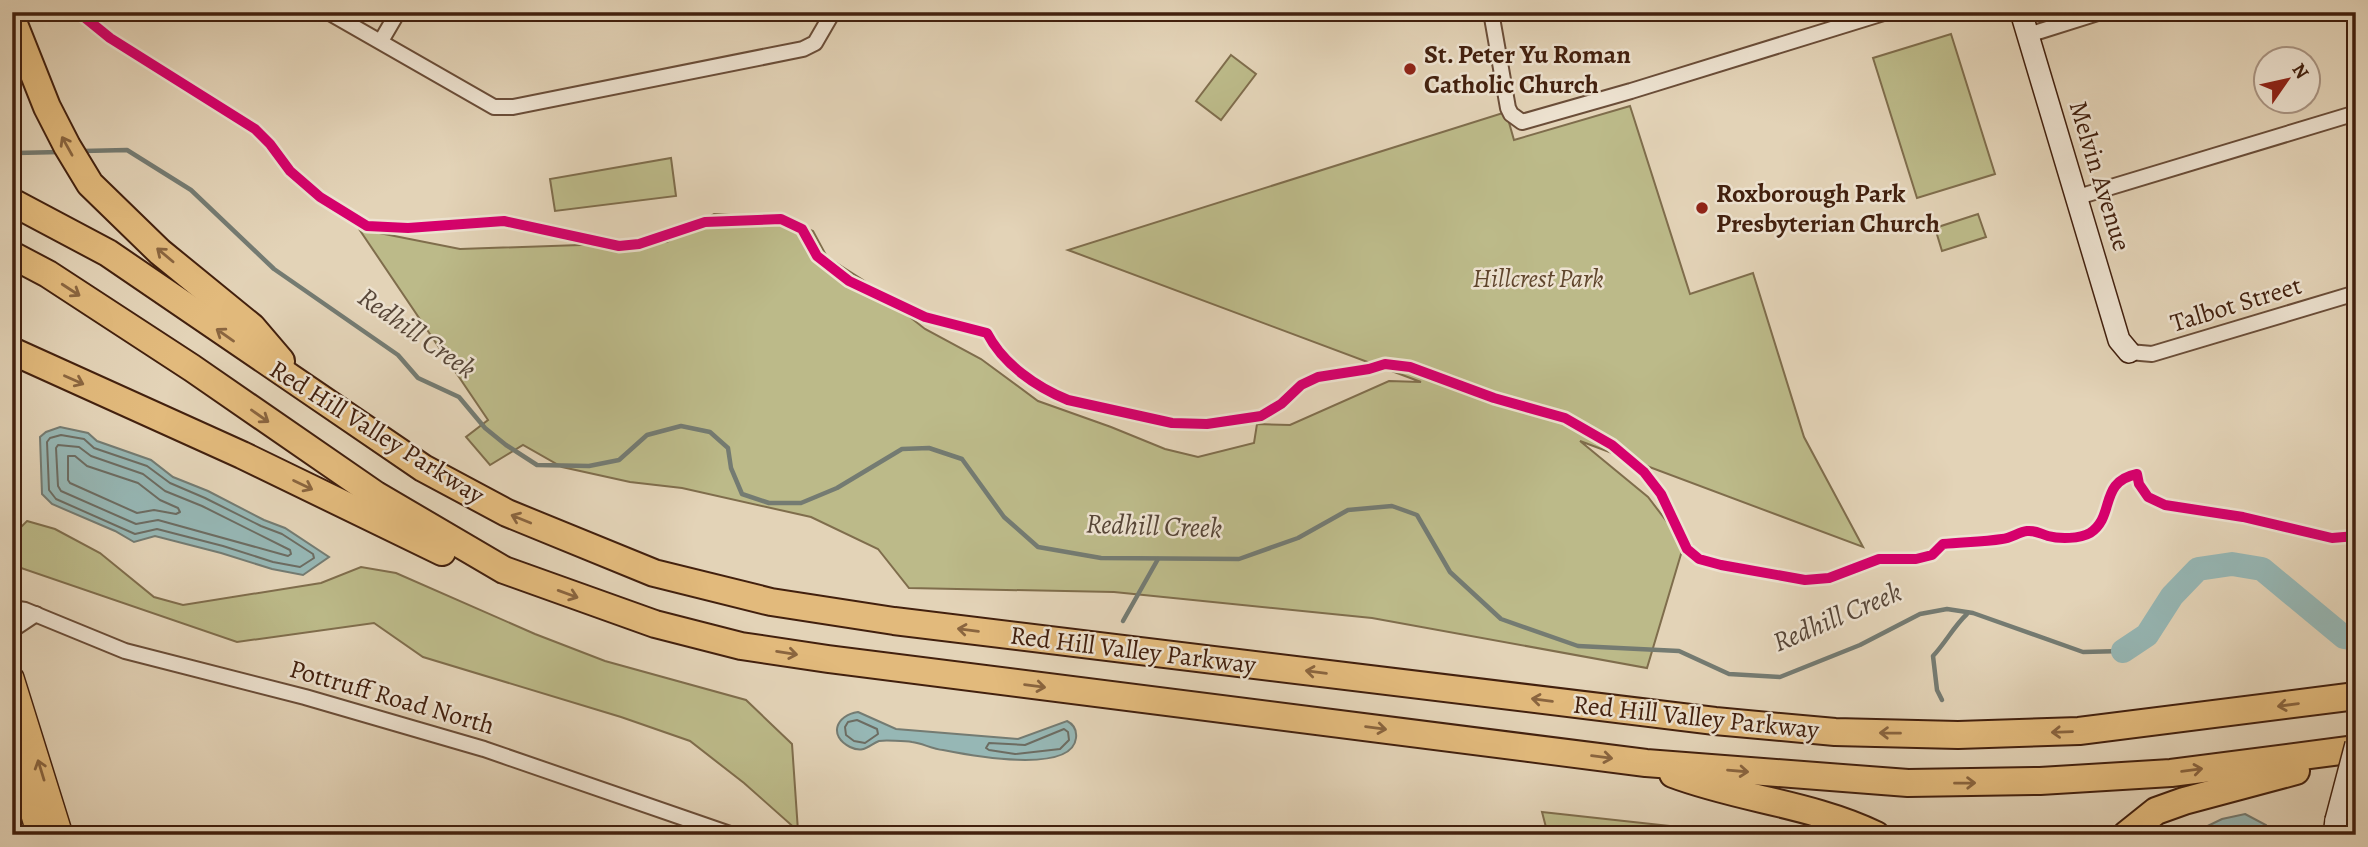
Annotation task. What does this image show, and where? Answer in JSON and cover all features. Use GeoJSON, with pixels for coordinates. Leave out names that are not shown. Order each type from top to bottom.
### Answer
{"type":"FeatureCollection","features":[{"type":"Feature","properties":{"kind":"highway"},"geometry":{"type":"LineString","coordinates":[[12,19],[47,107],[90,184],[160,252],[252,327],[302,387]]}},
{"type":"Feature","properties":{"kind":"highway","name":"Red Hill Valley Parkway"},"geometry":{"type":"LineString","coordinates":[[12,202],[108,253],[423,468],[507,513],[654,573],[771,601],[894,621],[1715,721],[1835,732],[1958,735],[2079,731],[2356,696]]}},
{"type":"Feature","properties":{"kind":"highway","name":"Red Hill Valley Parkway"},"geometry":{"type":"LineString","coordinates":[[12,255],[48,274],[192,368],[376,495],[504,570],[655,624],[741,646],[840,661],[1646,763],[1908,783],[2040,781],[2171,773],[2351,748]]}},
{"type":"Feature","properties":{"kind":"highway"},"geometry":{"type":"LineString","coordinates":[[12,351],[242,455],[442,552],[504,570]]}},
{"type":"Feature","properties":{"kind":"highway"},"geometry":{"type":"LineString","coordinates":[[2126,835],[2156,811],[2297,770],[2351,748]]}},
{"type":"Feature","properties":{"kind":"highway"},"geometry":{"type":"LineString","coordinates":[[1646,763],[1706,786],[1801,808],[1876,835]]}},
{"type":"Feature","properties":{"kind":"main road"},"geometry":{"type":"LineString","coordinates":[[12,678],[61,835]]}},
{"type":"Feature","properties":{"kind":"main road"},"geometry":{"type":"LineString","coordinates":[[12,746],[39,835]]}},
{"type":"Feature","properties":{"kind":"street"},"geometry":{"type":"LineString","coordinates":[[328,12],[494,107],[513,107],[803,49],[815,43],[834,12]]}},
{"type":"Feature","properties":{"kind":"street"},"geometry":{"type":"LineString","coordinates":[[382,41],[398,12]]}},
{"type":"Feature","properties":{"kind":"street"},"geometry":{"type":"LineString","coordinates":[[1491,12],[1508,108],[1511,114],[1522,122],[1886,12]]}},
{"type":"Feature","properties":{"kind":"street","name":"Melvin Avenue"},"geometry":{"type":"LineString","coordinates":[[2021,12],[2119,340],[2130,352]]}},
{"type":"Feature","properties":{"kind":"street"},"geometry":{"type":"LineString","coordinates":[[2028,35],[2101,12]]}},
{"type":"Feature","properties":{"kind":"street"},"geometry":{"type":"LineString","coordinates":[[2078,197],[2356,113]]}},
{"type":"Feature","properties":{"kind":"street","name":"Talbot Street"},"geometry":{"type":"LineString","coordinates":[[2130,352],[2152,355],[2356,293]]}},
{"type":"Feature","properties":{"kind":"street","name":"Pottruff Road North"},"geometry":{"type":"LineString","coordinates":[[12,608],[36,614],[125,651],[304,697],[484,748],[733,835]]}},
{"type":"Feature","properties":{"kind":"street"},"geometry":{"type":"LineString","coordinates":[[12,630],[36,614]]}},
{"type":"Feature","properties":{"kind":"street"},"geometry":{"type":"LineString","coordinates":[[2351,748],[2345,821],[2353,835]]}},
{"type":"Feature","properties":{"kind":"green space"},"geometry":{"type":"Polygon","coordinates":[[[1951,34],[1995,174],[1917,198],[1873,58],[1951,34]]]}},
{"type":"Feature","properties":{"kind":"green space"},"geometry":{"type":"Polygon","coordinates":[[[1231,55],[1256,74],[1221,120],[1196,101],[1231,55]]]}},
{"type":"Feature","properties":{"kind":"green space","name":"Hillcrest Park"},"geometry":{"type":"Polygon","coordinates":[[[1630,106],[1690,294],[1753,273],[1804,437],[1863,547],[1580,441],[1648,497],[1684,544],[1647,668],[1372,618],[1114,592],[909,588],[878,549],[811,517],[682,488],[630,482],[562,467],[523,445],[490,465],[466,437],[488,420],[359,229],[460,249],[667,242],[714,214],[781,218],[813,231],[827,257],[863,280],[925,329],[981,359],[1038,401],[1165,449],[1198,457],[1254,443],[1257,424],[1290,425],[1389,381],[1421,382],[1068,250],[1506,112],[1514,140],[1630,106]]]}},
{"type":"Feature","properties":{"kind":"green space"},"geometry":{"type":"Polygon","coordinates":[[[671,158],[676,196],[555,211],[550,179],[671,158]]]}},
{"type":"Feature","properties":{"kind":"green space"},"geometry":{"type":"Polygon","coordinates":[[[1978,214],[1986,237],[1942,251],[1935,228],[1978,214]]]}},
{"type":"Feature","properties":{"kind":"green space"},"geometry":{"type":"Polygon","coordinates":[[[27,521],[55,529],[100,553],[154,597],[183,605],[321,583],[361,567],[396,573],[535,634],[605,661],[746,700],[792,744],[798,831],[744,783],[690,741],[621,717],[423,657],[374,623],[237,642],[21,568],[13,535],[27,521]]]}},
{"type":"Feature","properties":{"kind":"green space"},"geometry":{"type":"Polygon","coordinates":[[[1542,812],[1752,835],[1548,835],[1542,812]]]}},
{"type":"Feature","properties":{"kind":"water"},"geometry":{"type":"Polygon","coordinates":[[[60,427],[88,433],[97,441],[151,460],[173,477],[285,528],[329,557],[303,575],[155,536],[134,542],[52,504],[42,494],[40,437],[60,427]]]}},
{"type":"Feature","properties":{"kind":"water"},"geometry":{"type":"Polygon","coordinates":[[[858,712],[896,729],[1018,739],[1067,721],[1074,728],[1076,738],[1070,749],[1057,756],[1039,759],[995,758],[900,741],[879,741],[859,750],[843,742],[837,732],[844,717],[858,712]]]}},
{"type":"Feature","properties":{"kind":"water"},"geometry":{"type":"Polygon","coordinates":[[[2245,814],[2266,825],[2265,835],[2189,835],[2222,819],[2245,814]]]}},
{"type":"Feature","properties":{"kind":"water"},"geometry":{"type":"Polygon","coordinates":[[[2009,827],[2034,830],[2045,835],[1993,835],[2009,827]]]}},
{"type":"Feature","properties":{"kind":"waterway","name":"Redhill Creek"},"geometry":{"type":"LineString","coordinates":[[83,151],[127,150],[191,190],[274,269],[398,355],[418,378],[459,397],[485,428],[537,465],[589,466],[619,460],[647,435],[681,426],[710,432],[728,448],[731,468],[742,494],[769,503],[801,503],[837,488],[902,449],[929,448],[962,459],[1004,517],[1038,547],[1101,558],[1239,559],[1298,538],[1348,510],[1392,506],[1417,515],[1450,572],[1501,619],[1578,646],[1679,651],[1729,674],[1780,677],[1860,645],[1920,614],[1947,609],[1973,613],[2083,652],[2123,651]]}},
{"type":"Feature","properties":{"kind":"waterway","name":"Redhill Creek"},"geometry":{"type":"LineString","coordinates":[[12,151],[60,152]]}},
{"type":"Feature","properties":{"kind":"waterway"},"geometry":{"type":"LineString","coordinates":[[1123,621],[1158,559]]}},
{"type":"Feature","properties":{"kind":"waterway","name":"Redhill Creek"},"geometry":{"type":"LineString","coordinates":[[2123,651],[2147,635],[2172,596],[2198,569],[2232,564],[2262,569],[2344,637],[2356,639]]}},
{"type":"Feature","properties":{"kind":"waterway"},"geometry":{"type":"LineString","coordinates":[[1942,700],[1937,690],[1933,656],[1967,614]]}},
{"type":"Feature","properties":{"kind":"cycle path"},"geometry":{"type":"LineString","coordinates":[[78,12],[110,38],[255,129],[290,171],[320,197],[367,226],[408,228],[504,221],[619,246],[639,244],[705,222],[781,219],[802,229],[817,256],[849,281],[925,317],[987,333],[1011,364],[1056,395],[1172,423],[1207,424],[1261,416],[1281,404],[1301,385],[1318,377],[1385,364],[1410,367],[1494,398],[1565,418],[1612,445],[1644,472],[1661,494],[1687,549],[1699,559],[1721,565],[1805,580],[1829,578],[1879,559],[1916,559],[1932,555],[1943,544],[2002,539],[2027,531],[2058,538],[2081,536],[2098,526],[2117,484],[2137,474],[2139,484],[2148,497],[2165,505],[2243,517],[2332,538],[2356,536]]}},
{"type":"Feature","properties":{"kind":"place","name":"St. Peter Yu Roman Catholic Church"},"geometry":{"type":"Point","coordinates":[1410,69]}},
{"type":"Feature","properties":{"kind":"place","name":"Roxborough Park Presbyterian Church"},"geometry":{"type":"Point","coordinates":[1702,208]}}]}
